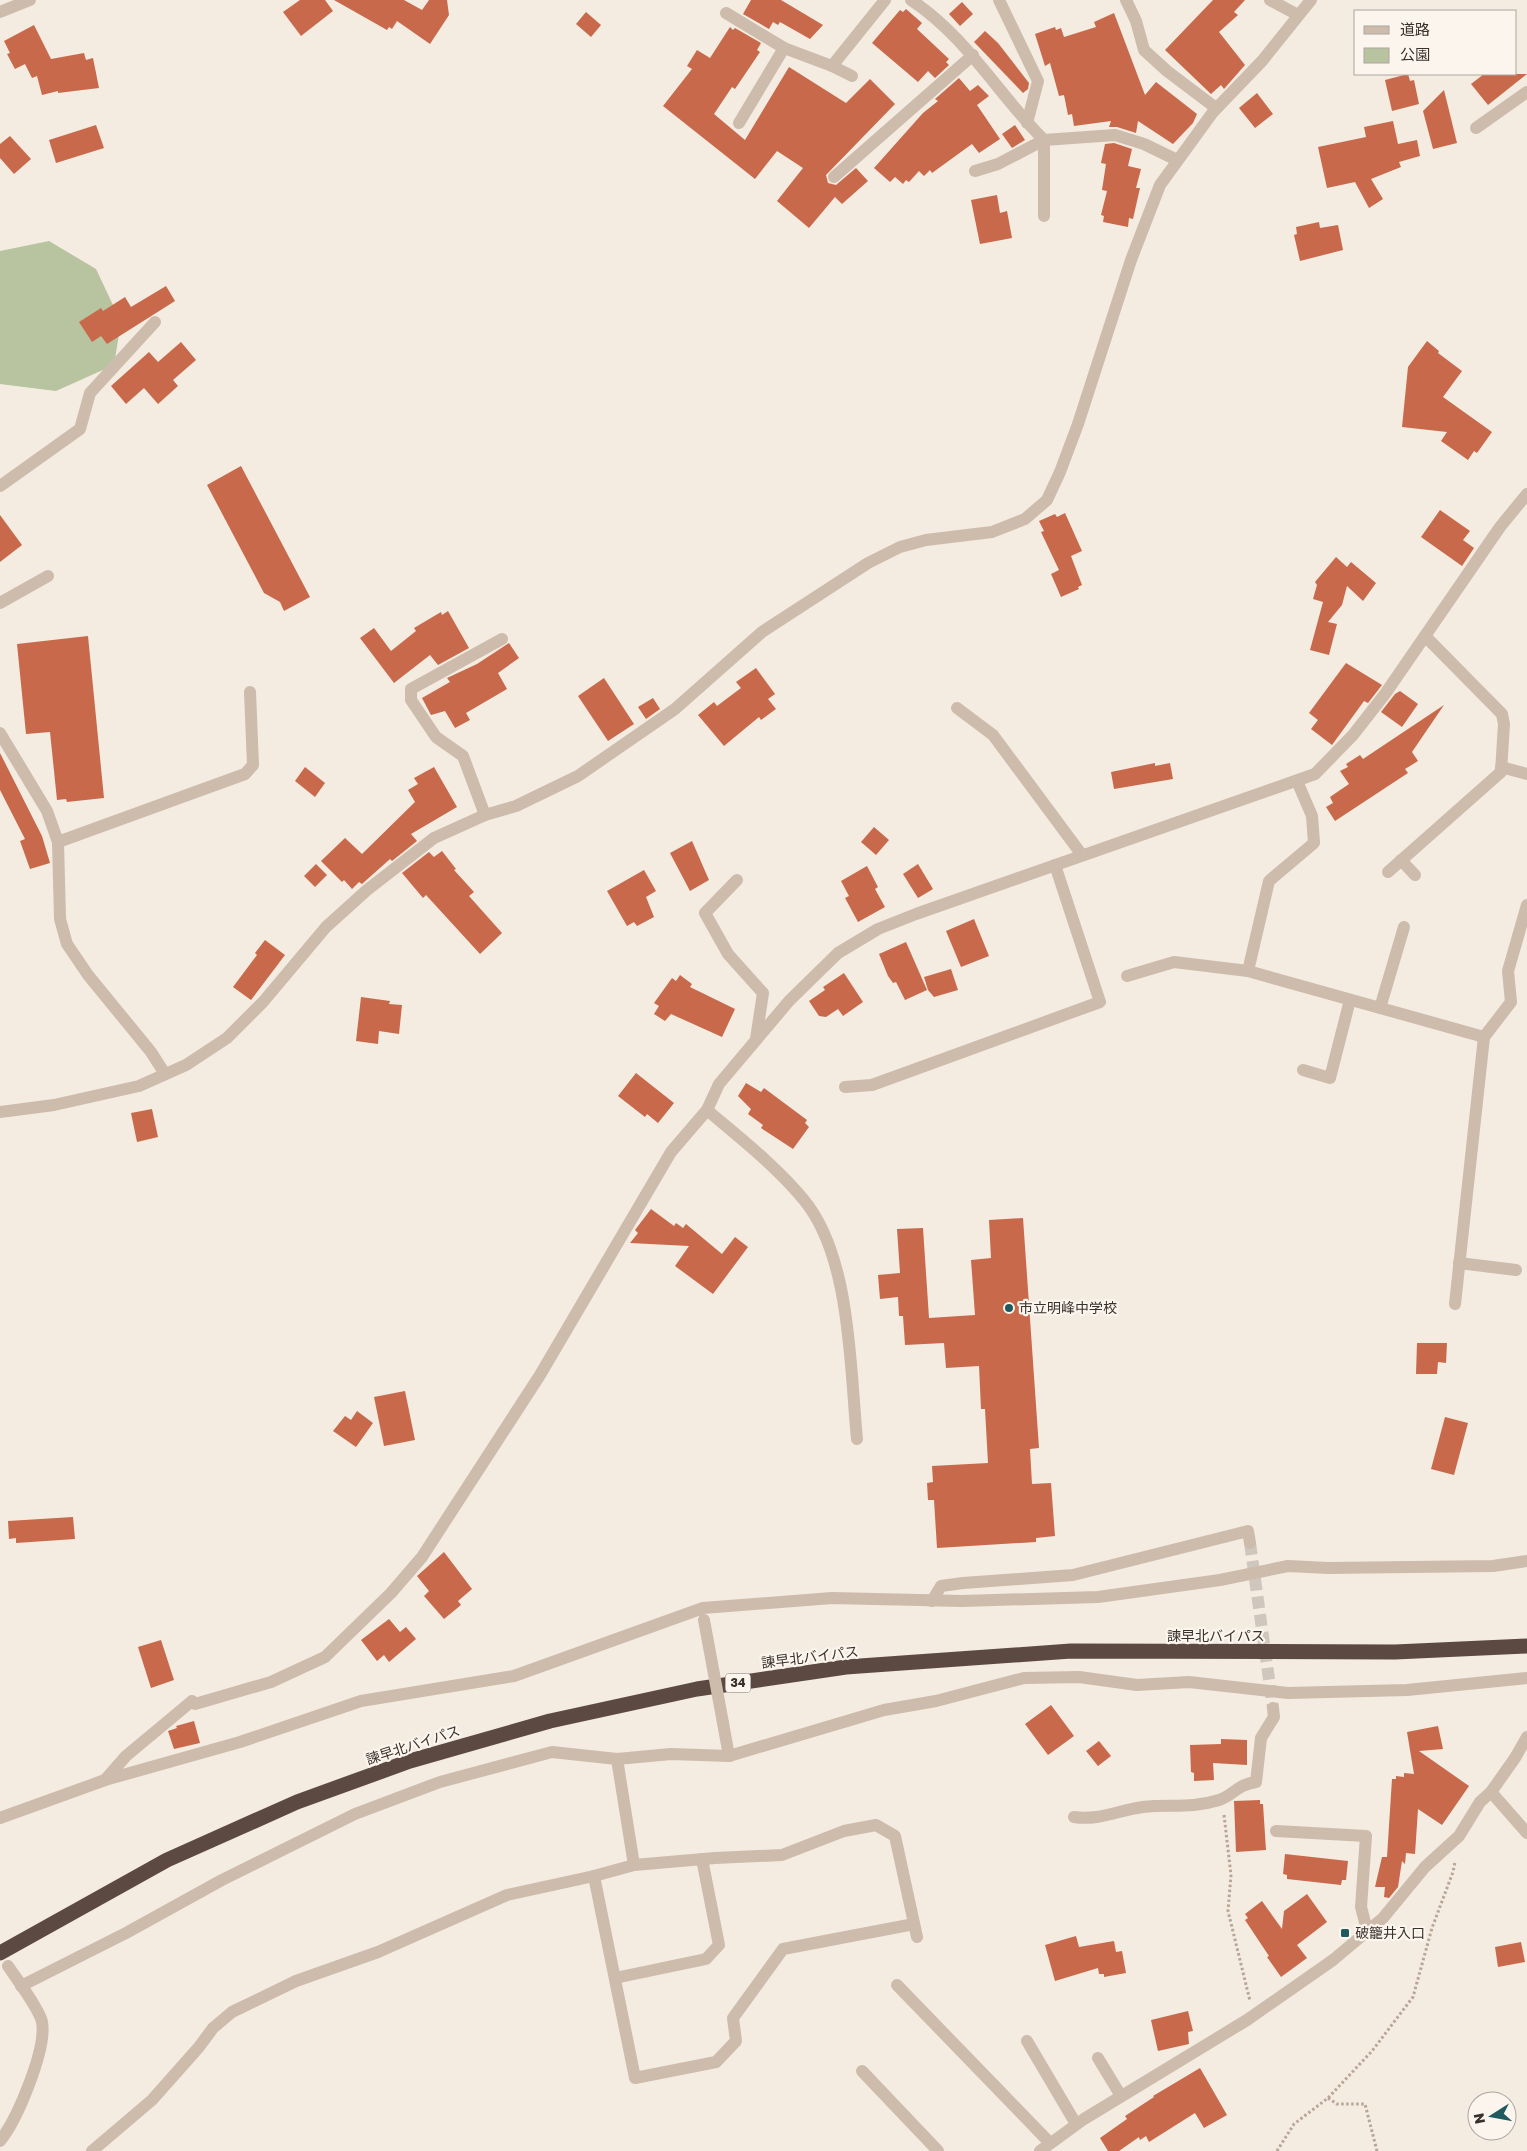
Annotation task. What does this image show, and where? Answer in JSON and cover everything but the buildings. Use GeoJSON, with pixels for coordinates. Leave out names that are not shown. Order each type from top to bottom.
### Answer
{"type":"FeatureCollection","features":[{"type":"Feature","properties":{"kind":"highway","name":"諫早北バイパス"},"geometry":{"type":"LineString","coordinates":[[4,1959],[167,1860],[298,1802],[429,1755],[550,1721],[697,1689],[846,1667],[1072,1651],[1395,1652],[1527,1646]]}},
{"type":"Feature","properties":{"kind":"street"},"geometry":{"type":"LineString","coordinates":[[0,12],[30,0]]}},
{"type":"Feature","properties":{"kind":"street"},"geometry":{"type":"LineString","coordinates":[[832,66],[885,0]]}},
{"type":"Feature","properties":{"kind":"street"},"geometry":{"type":"LineString","coordinates":[[911,0],[937,20],[973,55],[1044,140],[1044,216]]}},
{"type":"Feature","properties":{"kind":"street"},"geometry":{"type":"LineString","coordinates":[[999,0],[1038,81],[1028,123]]}},
{"type":"Feature","properties":{"kind":"street"},"geometry":{"type":"LineString","coordinates":[[1126,0],[1136,21],[1144,50],[1167,71],[1216,108]]}},
{"type":"Feature","properties":{"kind":"street"},"geometry":{"type":"LineString","coordinates":[[1270,0],[1298,15]]}},
{"type":"Feature","properties":{"kind":"street"},"geometry":{"type":"LineString","coordinates":[[0,1112],[54,1105],[139,1086],[186,1066],[228,1038],[263,1002],[326,927],[402,861],[434,838],[485,815],[516,806],[578,776],[675,709],[762,632],[868,563],[900,547],[926,540],[992,532],[1025,519],[1047,500],[1078,424],[1149,209],[1160,185],[1216,108],[1262,61],[1311,0]]}},
{"type":"Feature","properties":{"kind":"street"},"geometry":{"type":"LineString","coordinates":[[726,13],[784,48],[832,66],[852,76]]}},
{"type":"Feature","properties":{"kind":"street"},"geometry":{"type":"LineString","coordinates":[[739,123],[784,48]]}},
{"type":"Feature","properties":{"kind":"street"},"geometry":{"type":"LineString","coordinates":[[834,177],[973,55]]}},
{"type":"Feature","properties":{"kind":"street"},"geometry":{"type":"LineString","coordinates":[[1476,128],[1527,92]]}},
{"type":"Feature","properties":{"kind":"street"},"geometry":{"type":"LineString","coordinates":[[976,171],[998,164],[1044,140],[1115,135],[1144,144],[1177,160]]}},
{"type":"Feature","properties":{"kind":"street"},"geometry":{"type":"LineString","coordinates":[[0,486],[80,428],[90,393],[155,322]]}},
{"type":"Feature","properties":{"kind":"street"},"geometry":{"type":"LineString","coordinates":[[104,1780],[126,1756],[192,1701],[196,1704],[271,1682],[325,1657],[391,1593],[422,1557],[540,1376],[671,1152],[707,1110],[719,1084],[756,1039],[789,1002],[838,953],[878,929],[1082,855],[1315,774],[1353,735],[1385,694],[1500,527],[1527,494]]}},
{"type":"Feature","properties":{"kind":"street"},"geometry":{"type":"LineString","coordinates":[[0,603],[48,576]]}},
{"type":"Feature","properties":{"kind":"street"},"geometry":{"type":"LineString","coordinates":[[1388,872],[1501,772],[1504,724],[1502,714],[1425,636]]}},
{"type":"Feature","properties":{"kind":"street"},"geometry":{"type":"LineString","coordinates":[[485,815],[463,756],[436,737],[411,700],[411,689],[502,639]]}},
{"type":"Feature","properties":{"kind":"street"},"geometry":{"type":"LineString","coordinates":[[58,842],[245,774],[253,765],[250,692]]}},
{"type":"Feature","properties":{"kind":"street"},"geometry":{"type":"LineString","coordinates":[[957,708],[993,735],[1082,855]]}},
{"type":"Feature","properties":{"kind":"street"},"geometry":{"type":"LineString","coordinates":[[0,733],[47,811],[58,842],[60,920],[67,944],[88,975],[151,1052],[165,1074]]}},
{"type":"Feature","properties":{"kind":"street"},"geometry":{"type":"LineString","coordinates":[[1501,767],[1527,774]]}},
{"type":"Feature","properties":{"kind":"street"},"geometry":{"type":"LineString","coordinates":[[1248,971],[1269,881],[1314,843],[1312,816],[1297,781]]}},
{"type":"Feature","properties":{"kind":"street"},"geometry":{"type":"LineString","coordinates":[[1402,860],[1415,875]]}},
{"type":"Feature","properties":{"kind":"street"},"geometry":{"type":"LineString","coordinates":[[845,1087],[872,1085],[1100,1002],[1055,865]]}},
{"type":"Feature","properties":{"kind":"street"},"geometry":{"type":"LineString","coordinates":[[737,880],[705,913],[728,954],[763,992],[756,1039]]}},
{"type":"Feature","properties":{"kind":"street"},"geometry":{"type":"LineString","coordinates":[[1455,1304],[1484,1037],[1511,1002],[1508,971],[1527,905]]}},
{"type":"Feature","properties":{"kind":"street"},"geometry":{"type":"LineString","coordinates":[[1380,1008],[1404,927]]}},
{"type":"Feature","properties":{"kind":"street"},"geometry":{"type":"LineString","coordinates":[[1127,976],[1174,962],[1248,971],[1484,1037]]}},
{"type":"Feature","properties":{"kind":"street"},"geometry":{"type":"LineString","coordinates":[[1303,1070],[1330,1078],[1350,1000]]}},
{"type":"Feature","properties":{"kind":"street"},"geometry":{"type":"LineString","coordinates":[[707,1110],[777,1171],[806,1202],[830,1245],[841,1280],[856,1439]]}},
{"type":"Feature","properties":{"kind":"street"},"geometry":{"type":"LineString","coordinates":[[1459,1263],[1516,1270]]}},
{"type":"Feature","properties":{"kind":"street"},"geometry":{"type":"LineString","coordinates":[[932,1600],[941,1586],[1072,1575],[1248,1532],[1250,1543]]}},
{"type":"Feature","properties":{"kind":"street"},"geometry":{"type":"LineString","coordinates":[[0,1818],[104,1780],[240,1742],[361,1701],[514,1676],[703,1614],[832,1598],[932,1600],[1098,1597],[1220,1580],[1288,1566],[1328,1568],[1493,1566],[1527,1562]]}},
{"type":"Feature","properties":{"kind":"street"},"geometry":{"type":"LineString","coordinates":[[703,1614],[729,1756]]}},
{"type":"Feature","properties":{"kind":"street"},"geometry":{"type":"LineString","coordinates":[[21,1986],[126,1933],[222,1880],[355,1814],[440,1782],[552,1752],[617,1759],[671,1754],[729,1756],[884,1710],[936,1701],[1024,1678],[1079,1677],[1137,1685],[1189,1682],[1288,1693],[1407,1690],[1527,1678]]}},
{"type":"Feature","properties":{"kind":"street"},"geometry":{"type":"LineString","coordinates":[[1074,1817],[1087,1819],[1143,1807],[1187,1807],[1222,1799],[1242,1784],[1256,1782],[1261,1738],[1274,1717],[1273,1708]]}},
{"type":"Feature","properties":{"kind":"street"},"geometry":{"type":"LineString","coordinates":[[897,1986],[1045,2147],[1076,2124],[1254,2016],[1333,1960],[1383,1918],[1425,1867],[1459,1836],[1480,1802],[1491,1792],[1527,1737]]}},
{"type":"Feature","properties":{"kind":"street"},"geometry":{"type":"LineString","coordinates":[[617,1759],[634,1865]]}},
{"type":"Feature","properties":{"kind":"street"},"geometry":{"type":"LineString","coordinates":[[1491,1792],[1527,1834]]}},
{"type":"Feature","properties":{"kind":"street"},"geometry":{"type":"LineString","coordinates":[[92,2151],[152,2100],[199,2047],[213,2028],[232,2012],[296,1981],[378,1952],[507,1896],[634,1865],[782,1855],[844,1830],[876,1825],[895,1836],[917,1937]]}},
{"type":"Feature","properties":{"kind":"street"},"geometry":{"type":"LineString","coordinates":[[1276,1831],[1366,1836],[1361,1907],[1367,1930]]}},
{"type":"Feature","properties":{"kind":"street"},"geometry":{"type":"LineString","coordinates":[[615,1978],[706,1959],[719,1945],[702,1859]]}},
{"type":"Feature","properties":{"kind":"street"},"geometry":{"type":"LineString","coordinates":[[594,1876],[635,2078],[716,2062],[736,2041],[732,2018],[783,1949],[914,1924]]}},
{"type":"Feature","properties":{"kind":"street"},"geometry":{"type":"LineString","coordinates":[[0,2141],[30,2081],[41,2046],[42,2021],[4,1959]]}},
{"type":"Feature","properties":{"kind":"street"},"geometry":{"type":"LineString","coordinates":[[1027,2041],[1076,2124]]}},
{"type":"Feature","properties":{"kind":"street"},"geometry":{"type":"LineString","coordinates":[[1098,2058],[1121,2096]]}},
{"type":"Feature","properties":{"kind":"street"},"geometry":{"type":"LineString","coordinates":[[862,2071],[938,2151]]}},
{"type":"Feature","properties":{"kind":"path"},"geometry":{"type":"LineString","coordinates":[[1222,1799],[1231,1875],[1228,1911],[1254,2016]]}},
{"type":"Feature","properties":{"kind":"path"},"geometry":{"type":"LineString","coordinates":[[1277,2151],[1294,2124],[1328,2098],[1372,2051],[1413,1997],[1432,1928],[1454,1872],[1459,1836]]}},
{"type":"Feature","properties":{"kind":"path"},"geometry":{"type":"LineString","coordinates":[[1328,2098],[1337,2104],[1365,2104],[1377,2151]]}},
{"type":"Feature","properties":{"kind":"green space"},"geometry":{"type":"Polygon","coordinates":[[[49,241],[96,269],[121,322],[114,365],[56,391],[0,384],[0,251],[49,241]]]}},
{"type":"Feature","properties":{"kind":"tunnel"},"geometry":{"type":"LineString","coordinates":[[1250,1543],[1273,1708]]}},
{"type":"Feature","properties":{"kind":"place","name":"市立明峰中学校"},"geometry":{"type":"Point","coordinates":[1009,1308]}},
{"type":"Feature","properties":{"kind":"place","name":"破籠井入口"},"geometry":{"type":"Point","coordinates":[1345,1933]}}]}
